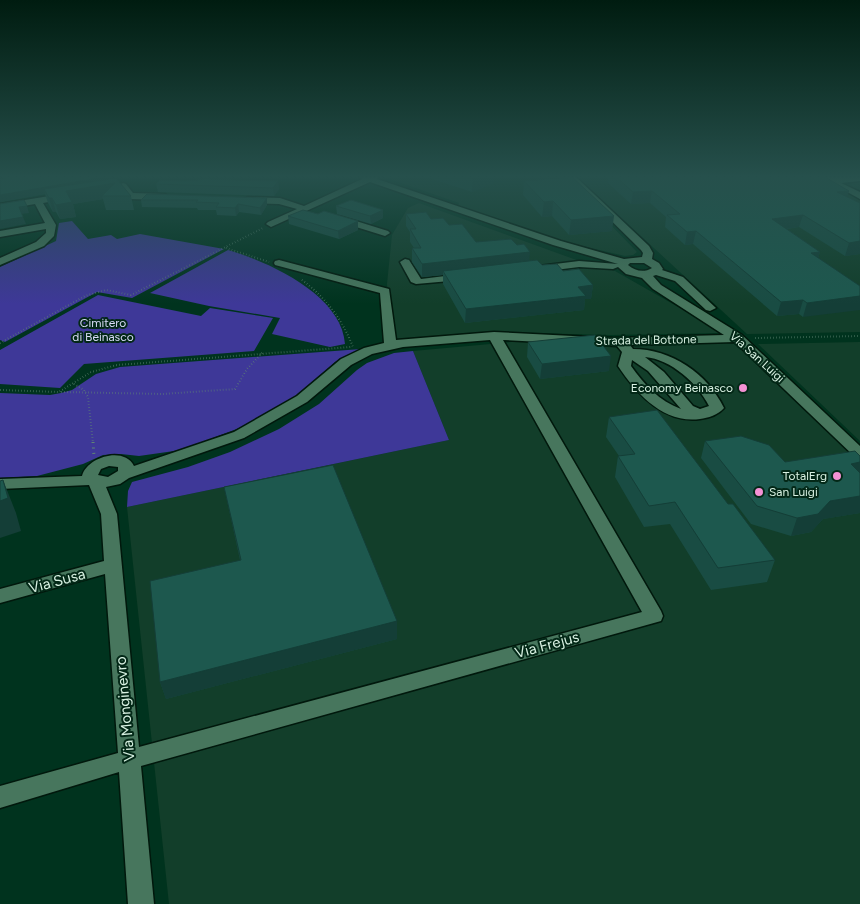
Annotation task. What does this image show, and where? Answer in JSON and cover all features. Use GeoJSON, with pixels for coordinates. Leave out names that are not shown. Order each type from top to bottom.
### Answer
{"type":"FeatureCollection","features":[{"type":"Feature","properties":{"kind":"street"},"geometry":{"type":"LineString","coordinates":[[0,262],[48,239],[51,234],[51,225],[48,219]]}},
{"type":"Feature","properties":{"kind":"street"},"geometry":{"type":"LineString","coordinates":[[271,224],[282,219]]}},
{"type":"Feature","properties":{"kind":"street"},"geometry":{"type":"LineString","coordinates":[[340,219],[385,233]]}},
{"type":"Feature","properties":{"kind":"street","name":"Via San Luigi"},"geometry":{"type":"LineString","coordinates":[[488,219],[623,264],[629,272],[650,273],[679,279],[710,308]]}},
{"type":"Feature","properties":{"kind":"street"},"geometry":{"type":"LineString","coordinates":[[615,219],[645,248],[648,253],[646,260]]}},
{"type":"Feature","properties":{"kind":"street"},"geometry":{"type":"LineString","coordinates":[[0,234],[51,225]]}},
{"type":"Feature","properties":{"kind":"street","name":"Via San Luigi"},"geometry":{"type":"LineString","coordinates":[[623,264],[633,260],[646,260],[657,266],[658,269],[650,273]]}},
{"type":"Feature","properties":{"kind":"street"},"geometry":{"type":"LineString","coordinates":[[405,262],[415,280],[420,282],[468,276]]}},
{"type":"Feature","properties":{"kind":"street"},"geometry":{"type":"LineString","coordinates":[[278,264],[385,291],[396,344]]}},
{"type":"Feature","properties":{"kind":"street"},"geometry":{"type":"LineString","coordinates":[[525,270],[593,264],[623,264]]}},
{"type":"Feature","properties":{"kind":"street","name":"Via San Luigi"},"geometry":{"type":"LineString","coordinates":[[650,273],[657,287],[738,338],[860,454]]}},
{"type":"Feature","properties":{"kind":"street","name":"Strada del Bottone"},"geometry":{"type":"LineString","coordinates":[[0,484],[40,482],[96,473],[114,460],[122,472],[182,456],[239,435],[261,424],[302,399],[346,362],[368,351],[396,344],[494,336],[624,347],[738,338]]}},
{"type":"Feature","properties":{"kind":"street","name":"Via Frejus"},"geometry":{"type":"LineString","coordinates":[[130,758],[654,616],[494,336]]}},
{"type":"Feature","properties":{"kind":"street"},"geometry":{"type":"LineString","coordinates":[[624,347],[655,353],[677,362],[713,400],[716,408],[706,414],[689,417],[663,407],[627,371],[624,366],[624,347]]}},
{"type":"Feature","properties":{"kind":"street"},"geometry":{"type":"LineString","coordinates":[[624,347],[660,374],[676,399],[698,413],[706,414]]}},
{"type":"Feature","properties":{"kind":"street","name":"Via Monginevro"},"geometry":{"type":"LineString","coordinates":[[109,514],[122,472]]}},
{"type":"Feature","properties":{"kind":"street","name":"Via Monginevro"},"geometry":{"type":"LineString","coordinates":[[96,473],[109,514],[141,904]]}},
{"type":"Feature","properties":{"kind":"street","name":"Via Susa"},"geometry":{"type":"LineString","coordinates":[[0,596],[113,565]]}},
{"type":"Feature","properties":{"kind":"street"},"geometry":{"type":"LineString","coordinates":[[0,797],[130,758]]}},
{"type":"Feature","properties":{"kind":"path"},"geometry":{"type":"LineString","coordinates":[[0,343],[85,296],[106,290],[131,295],[271,224]]}},
{"type":"Feature","properties":{"kind":"path"},"geometry":{"type":"LineString","coordinates":[[225,247],[278,264]]}},
{"type":"Feature","properties":{"kind":"path"},"geometry":{"type":"LineString","coordinates":[[296,277],[315,290],[335,310],[345,326],[354,347]]}},
{"type":"Feature","properties":{"kind":"path"},"geometry":{"type":"LineString","coordinates":[[738,338],[860,336]]}},
{"type":"Feature","properties":{"kind":"path"},"geometry":{"type":"LineString","coordinates":[[59,392],[91,372],[117,365],[359,346],[368,351]]}},
{"type":"Feature","properties":{"kind":"path"},"geometry":{"type":"LineString","coordinates":[[0,390],[162,394],[235,388],[247,369],[262,353]]}},
{"type":"Feature","properties":{"kind":"path"},"geometry":{"type":"LineString","coordinates":[[74,384],[85,392],[88,397],[96,473]]}},
{"type":"Feature","properties":{"kind":"shaded area"},"geometry":{"type":"Polygon","coordinates":[[[401,219],[464,219],[593,266],[615,271],[724,333],[611,335],[493,332],[393,341],[387,284],[392,235],[401,219]]]}},
{"type":"Feature","properties":{"kind":"shaded area"},"geometry":{"type":"Polygon","coordinates":[[[497,219],[605,219],[637,252],[633,255],[625,256],[561,241],[497,219]]]}},
{"type":"Feature","properties":{"kind":"shaded area"},"geometry":{"type":"Polygon","coordinates":[[[623,219],[860,219],[860,332],[747,334],[623,219]]]}},
{"type":"Feature","properties":{"kind":"shaded area"},"geometry":{"type":"Polygon","coordinates":[[[523,341],[615,344],[736,342],[860,462],[860,904],[169,904],[127,507],[449,440],[413,351],[523,341]]]}},
{"type":"Feature","properties":{"kind":"shaded area"},"geometry":{"type":"Polygon","coordinates":[[[860,342],[860,441],[758,344],[860,342]]]}},
{"type":"Feature","properties":{"kind":"green space"},"geometry":{"type":"Polygon","coordinates":[[[72,221],[88,239],[111,235],[117,239],[140,234],[224,249],[132,298],[97,292],[5,342],[0,340],[0,267],[56,241],[59,223],[72,221]]]}},
{"type":"Feature","properties":{"kind":"green space"},"geometry":{"type":"Polygon","coordinates":[[[228,250],[263,263],[301,283],[331,310],[341,326],[345,344],[330,347],[272,334],[280,318],[209,306],[150,293],[228,250]]]}},
{"type":"Feature","properties":{"kind":"green space","name":"Cimitero di Beinasco"},"geometry":{"type":"Polygon","coordinates":[[[98,295],[201,316],[210,308],[273,318],[254,351],[84,364],[60,388],[0,384],[0,350],[98,295]]]}},
{"type":"Feature","properties":{"kind":"green space"},"geometry":{"type":"Polygon","coordinates":[[[361,349],[335,362],[297,397],[250,424],[181,450],[139,456],[103,455],[83,464],[37,476],[0,478],[0,393],[50,395],[61,393],[72,390],[96,374],[120,367],[361,349]]]}},
{"type":"Feature","properties":{"kind":"green space"},"geometry":{"type":"Polygon","coordinates":[[[413,351],[449,440],[127,507],[128,491],[132,482],[188,467],[230,452],[279,429],[319,404],[367,363],[394,353],[413,351]]]}},
{"type":"Feature","properties":{"kind":"building"},"geometry":{"type":"Polygon","coordinates":[[[299,219],[352,219],[358,221],[338,231],[299,219]]]}},
{"type":"Feature","properties":{"kind":"building"},"geometry":{"type":"Polygon","coordinates":[[[409,219],[444,219],[449,225],[462,224],[476,242],[511,239],[517,245],[524,244],[530,252],[422,264],[412,248],[421,248],[410,229],[416,229],[409,219]]]}},
{"type":"Feature","properties":{"kind":"building"},"geometry":{"type":"Polygon","coordinates":[[[672,219],[772,219],[820,252],[811,253],[860,286],[860,296],[807,303],[803,300],[781,302],[696,231],[687,232],[672,219]]]}},
{"type":"Feature","properties":{"kind":"building"},"geometry":{"type":"Polygon","coordinates":[[[810,219],[860,219],[860,241],[849,243],[810,219]]]}},
{"type":"Feature","properties":{"kind":"building"},"geometry":{"type":"Polygon","coordinates":[[[537,260],[542,265],[557,264],[563,271],[579,269],[593,285],[578,287],[586,296],[466,309],[443,271],[537,260]]]}},
{"type":"Feature","properties":{"kind":"building"},"geometry":{"type":"Polygon","coordinates":[[[595,335],[611,356],[542,364],[528,342],[595,335]]]}},
{"type":"Feature","properties":{"kind":"building"},"geometry":{"type":"Polygon","coordinates":[[[657,410],[728,504],[733,504],[775,560],[718,568],[675,502],[649,506],[618,456],[635,454],[609,417],[657,410]]]}},
{"type":"Feature","properties":{"kind":"building"},"geometry":{"type":"Polygon","coordinates":[[[741,436],[769,445],[785,462],[855,451],[860,456],[860,462],[851,464],[860,473],[860,496],[830,501],[818,514],[797,518],[757,506],[705,441],[741,436]]]}},
{"type":"Feature","properties":{"kind":"building"},"geometry":{"type":"Polygon","coordinates":[[[333,465],[397,621],[160,682],[150,581],[241,560],[224,487],[333,465]]]}},
{"type":"Feature","properties":{"kind":"building"},"geometry":{"type":"Polygon","coordinates":[[[3,480],[8,498],[0,501],[0,481],[3,480]]]}},
{"type":"Feature","properties":{"kind":"place","name":"Economy Beinasco"},"geometry":{"type":"Point","coordinates":[743,388]}},
{"type":"Feature","properties":{"kind":"place","name":"TotalErg"},"geometry":{"type":"Point","coordinates":[837,476]}},
{"type":"Feature","properties":{"kind":"place","name":"San Luigi"},"geometry":{"type":"Point","coordinates":[759,492]}}]}
